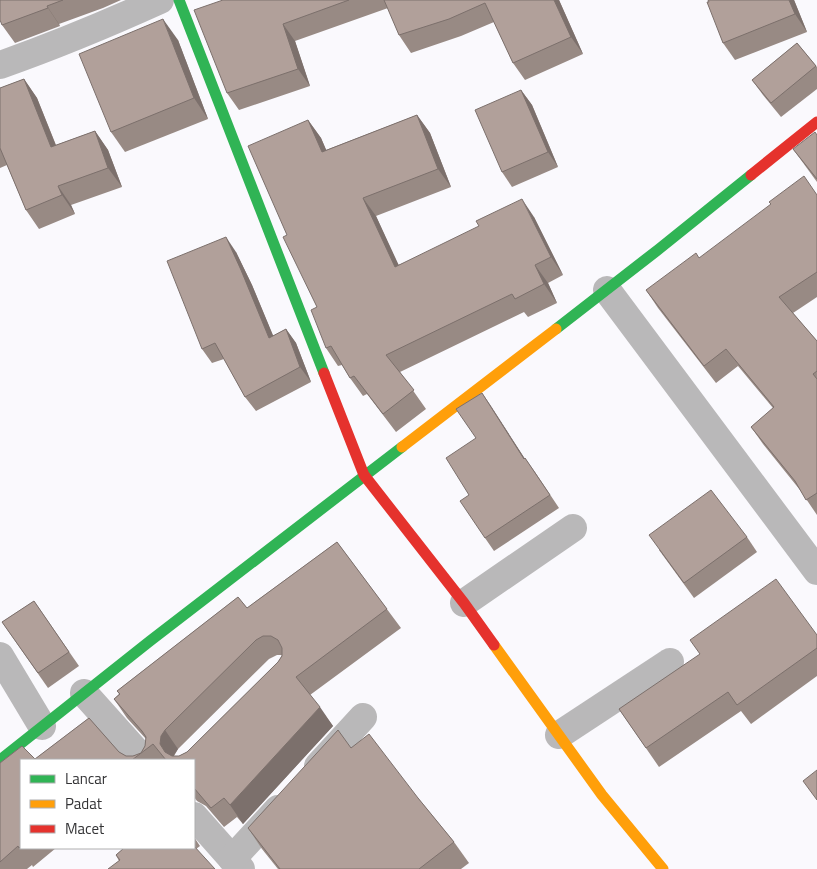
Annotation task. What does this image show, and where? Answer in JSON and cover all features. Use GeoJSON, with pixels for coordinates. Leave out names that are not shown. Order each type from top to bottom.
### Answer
{"type":"FeatureCollection","features":[{"type":"Feature","properties":{"kind":"street"},"geometry":{"type":"LineString","coordinates":[[0,65],[43,50],[160,0]]}},
{"type":"Feature","properties":{"kind":"street"},"geometry":{"type":"LineString","coordinates":[[180,0],[364,475],[464,603],[602,795],[664,869]]}},
{"type":"Feature","properties":{"kind":"street"},"geometry":{"type":"LineString","coordinates":[[0,760],[364,475],[607,290],[817,123]]}},
{"type":"Feature","properties":{"kind":"street"},"geometry":{"type":"LineString","coordinates":[[607,290],[817,571]]}},
{"type":"Feature","properties":{"kind":"street"},"geometry":{"type":"LineString","coordinates":[[464,603],[573,528]]}},
{"type":"Feature","properties":{"kind":"street"},"geometry":{"type":"LineString","coordinates":[[0,656],[42,726]]}},
{"type":"Feature","properties":{"kind":"street"},"geometry":{"type":"LineString","coordinates":[[559,735],[670,662]]}},
{"type":"Feature","properties":{"kind":"street"},"geometry":{"type":"LineString","coordinates":[[84,693],[143,759]]}},
{"type":"Feature","properties":{"kind":"street"},"geometry":{"type":"LineString","coordinates":[[195,817],[236,864],[301,784],[363,717]]}},
{"type":"Feature","properties":{"kind":"building"},"geometry":{"type":"Polygon","coordinates":[[[0,0],[63,0],[47,6],[48,8],[2,25],[0,20],[0,0]]]}},
{"type":"Feature","properties":{"kind":"building"},"geometry":{"type":"Polygon","coordinates":[[[223,0],[349,0],[283,24],[298,69],[227,93],[194,10],[223,0]]]}},
{"type":"Feature","properties":{"kind":"building"},"geometry":{"type":"Polygon","coordinates":[[[384,0],[554,0],[571,37],[513,63],[485,3],[449,19],[399,35],[384,0]]]}},
{"type":"Feature","properties":{"kind":"building"},"geometry":{"type":"Polygon","coordinates":[[[708,0],[789,0],[795,14],[723,43],[707,2],[709,2],[708,0]]]}},
{"type":"Feature","properties":{"kind":"building"},"geometry":{"type":"Polygon","coordinates":[[[163,19],[194,98],[111,132],[79,54],[163,19]]]}},
{"type":"Feature","properties":{"kind":"building"},"geometry":{"type":"Polygon","coordinates":[[[797,43],[816,66],[771,103],[752,80],[797,43]]]}},
{"type":"Feature","properties":{"kind":"building"},"geometry":{"type":"Polygon","coordinates":[[[24,79],[51,147],[95,131],[108,168],[58,186],[62,195],[26,210],[0,148],[0,88],[24,79]]]}},
{"type":"Feature","properties":{"kind":"building"},"geometry":{"type":"Polygon","coordinates":[[[521,90],[548,152],[502,172],[475,110],[521,90]]]}},
{"type":"Feature","properties":{"kind":"building"},"geometry":{"type":"Polygon","coordinates":[[[417,115],[438,169],[363,198],[395,267],[479,226],[476,221],[522,199],[551,257],[535,265],[544,284],[515,299],[512,294],[386,355],[414,390],[383,414],[354,376],[350,378],[331,346],[326,348],[311,310],[317,307],[283,237],[287,235],[248,146],[308,120],[322,152],[417,115]]]}},
{"type":"Feature","properties":{"kind":"building"},"geometry":{"type":"Polygon","coordinates":[[[815,132],[817,135],[817,179],[793,149],[815,132]]]}},
{"type":"Feature","properties":{"kind":"building"},"geometry":{"type":"Polygon","coordinates":[[[804,176],[817,195],[817,272],[779,297],[817,341],[817,371],[813,374],[817,379],[817,493],[806,500],[795,481],[751,427],[774,407],[726,349],[704,366],[646,290],[696,253],[699,258],[771,204],[769,202],[804,176]]]}},
{"type":"Feature","properties":{"kind":"building"},"geometry":{"type":"Polygon","coordinates":[[[226,237],[269,338],[286,329],[300,367],[245,397],[215,343],[202,349],[167,261],[226,237]]]}},
{"type":"Feature","properties":{"kind":"building"},"geometry":{"type":"Polygon","coordinates":[[[482,393],[524,459],[550,495],[485,538],[460,501],[469,495],[446,458],[476,438],[456,409],[482,393]]]}},
{"type":"Feature","properties":{"kind":"building"},"geometry":{"type":"Polygon","coordinates":[[[711,490],[747,537],[684,583],[649,535],[711,490]]]}},
{"type":"Feature","properties":{"kind":"building"},"geometry":{"type":"Polygon","coordinates":[[[337,542],[387,609],[296,677],[320,707],[230,805],[224,798],[211,808],[195,789],[195,759],[165,759],[153,744],[133,759],[35,759],[89,718],[119,752],[126,756],[141,753],[145,746],[146,737],[114,699],[120,694],[117,691],[238,597],[247,608],[337,542]],[[263,636],[256,640],[165,730],[161,736],[160,744],[165,752],[172,756],[179,756],[187,752],[278,662],[282,656],[282,648],[278,640],[271,636],[263,636]]]}},
{"type":"Feature","properties":{"kind":"building"},"geometry":{"type":"Polygon","coordinates":[[[776,579],[817,635],[817,648],[737,705],[728,692],[646,748],[619,709],[700,654],[690,640],[776,579]]]}},
{"type":"Feature","properties":{"kind":"building"},"geometry":{"type":"Polygon","coordinates":[[[34,601],[69,652],[38,673],[2,622],[34,601]]]}},
{"type":"Feature","properties":{"kind":"building"},"geometry":{"type":"Polygon","coordinates":[[[338,730],[351,748],[369,734],[454,842],[419,869],[280,869],[248,828],[338,730]]]}},
{"type":"Feature","properties":{"kind":"building"},"geometry":{"type":"Polygon","coordinates":[[[22,746],[35,759],[20,759],[20,847],[18,846],[0,862],[0,763],[22,746]]]}},
{"type":"Feature","properties":{"kind":"building"},"geometry":{"type":"Polygon","coordinates":[[[817,770],[817,800],[803,781],[817,770]]]}},
{"type":"Feature","properties":{"kind":"building"},"geometry":{"type":"Polygon","coordinates":[[[195,847],[215,869],[108,869],[120,860],[116,855],[123,849],[195,849],[195,847]]]}},
{"type":"Feature","properties":{"kind":"traffic: fast"},"geometry":{"type":"LineString","coordinates":[[179,0],[324,373]]}},
{"type":"Feature","properties":{"kind":"traffic: fast"},"geometry":{"type":"LineString","coordinates":[[556,329],[751,175]]}},
{"type":"Feature","properties":{"kind":"traffic: fast"},"geometry":{"type":"LineString","coordinates":[[0,760],[150,641],[402,447]]}},
{"type":"Feature","properties":{"kind":"traffic: slow"},"geometry":{"type":"LineString","coordinates":[[402,447],[556,329]]}},
{"type":"Feature","properties":{"kind":"traffic: slow"},"geometry":{"type":"LineString","coordinates":[[494,645],[602,795],[663,869]]}},
{"type":"Feature","properties":{"kind":"traffic: jam"},"geometry":{"type":"LineString","coordinates":[[751,175],[817,122]]}},
{"type":"Feature","properties":{"kind":"traffic: jam"},"geometry":{"type":"LineString","coordinates":[[324,373],[364,475],[464,603],[494,645]]}}]}
